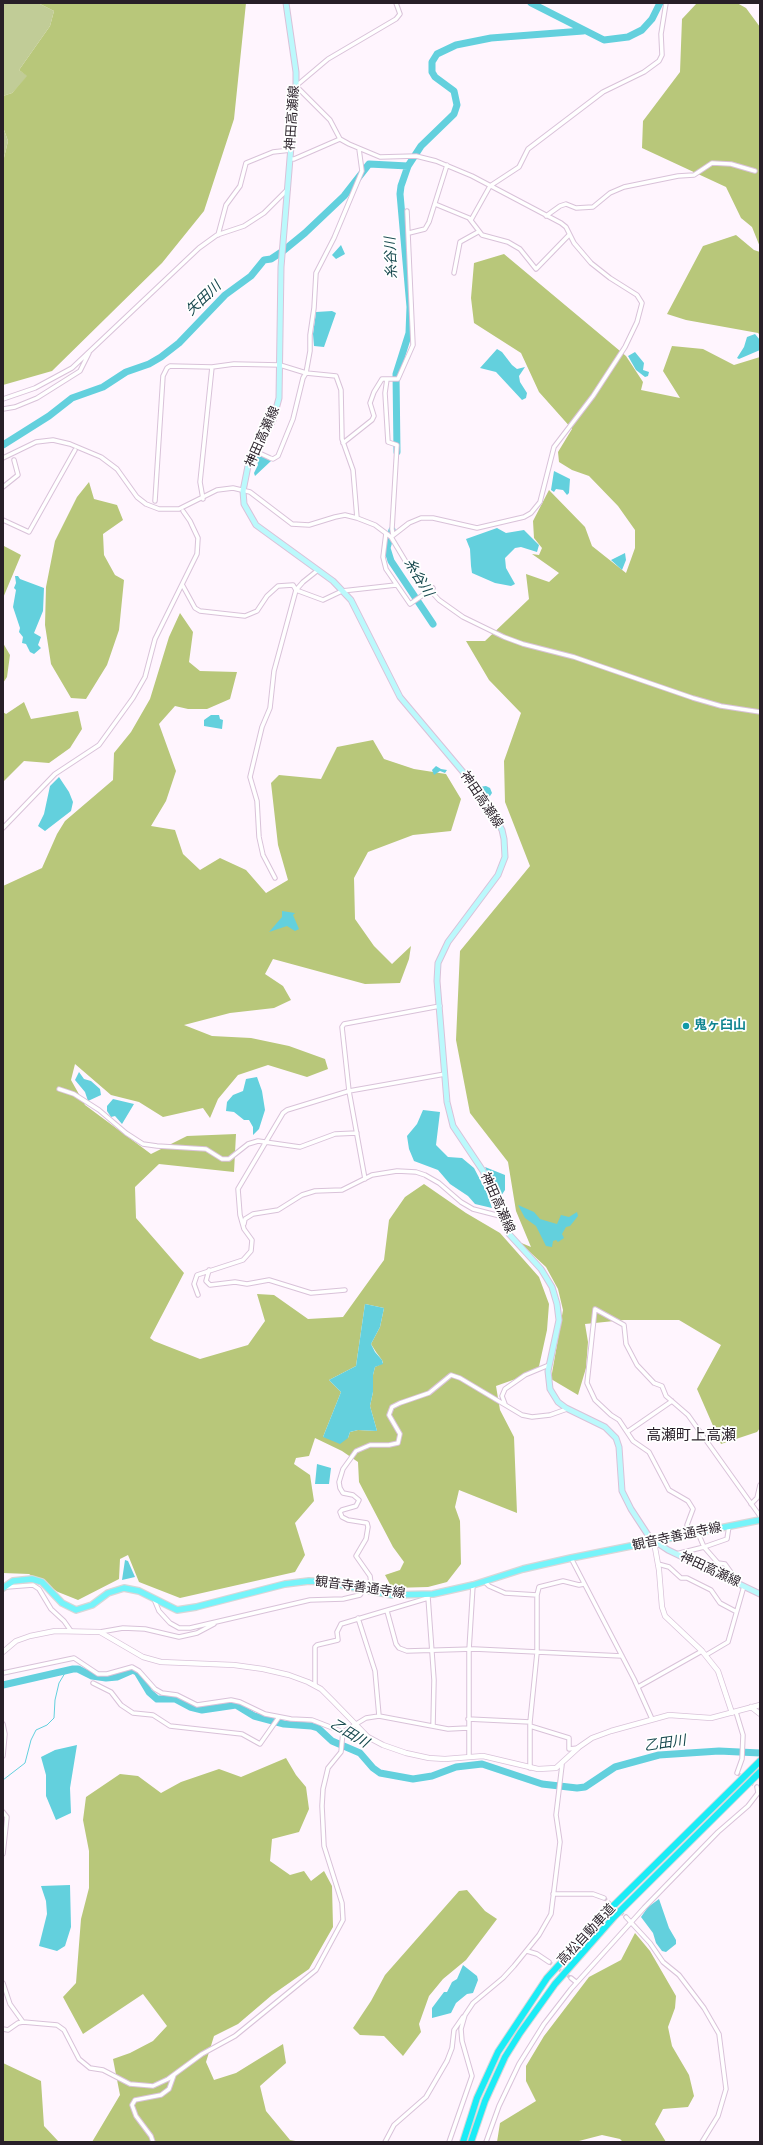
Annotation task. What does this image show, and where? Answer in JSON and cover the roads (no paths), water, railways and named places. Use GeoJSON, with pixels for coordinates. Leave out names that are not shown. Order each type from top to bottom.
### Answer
{"type":"FeatureCollection","features":[{"type":"Feature","properties":{"kind":"highway","name":"高松自動車道"},"geometry":{"type":"LineString","coordinates":[[463,2142],[477,2098],[498,2052],[547,1978],[607,1912],[760,1761]]}},
{"type":"Feature","properties":{"kind":"highway","name":"高松自動車道"},"geometry":{"type":"LineString","coordinates":[[471,2142],[484,2101],[505,2057],[555,1984],[614,1917],[760,1772]]}},
{"type":"Feature","properties":{"kind":"main road","name":"神田高瀬線"},"geometry":{"type":"LineString","coordinates":[[286,3],[296,72],[296,86],[280,287],[280,365],[278,405],[273,420],[248,466],[243,491],[244,504],[256,525],[318,570],[343,591],[357,609],[400,697],[472,785],[499,824],[504,839],[505,857],[498,875],[440,955],[437,972],[448,1109],[453,1126],[483,1171],[500,1216],[509,1234],[548,1279],[556,1295],[558,1320],[548,1381],[550,1389],[558,1402],[605,1427],[616,1438],[619,1447],[622,1491],[645,1533],[654,1542],[760,1594]]}},
{"type":"Feature","properties":{"kind":"main road","name":"観音寺善通寺線"},"geometry":{"type":"LineString","coordinates":[[3,1588],[13,1581],[32,1579],[42,1582],[62,1603],[76,1610],[92,1605],[108,1593],[124,1588],[140,1591],[177,1610],[196,1607],[285,1584],[309,1580],[403,1596],[428,1596],[571,1558],[760,1520]]}},
{"type":"Feature","properties":{"kind":"street"},"geometry":{"type":"LineString","coordinates":[[392,536],[412,521],[426,517],[483,528],[524,517],[530,513],[540,502],[554,447],[593,396],[624,347],[637,322],[642,302],[637,295],[610,278],[591,263],[574,243],[561,224],[447,165],[418,156],[380,157],[358,149],[340,139],[330,120],[296,86],[328,59],[396,19],[400,14],[396,3]]}},
{"type":"Feature","properties":{"kind":"street"},"geometry":{"type":"LineString","coordinates":[[471,220],[490,186],[519,167],[528,149],[603,92],[644,72],[659,61],[662,55],[661,34],[666,3]]}},
{"type":"Feature","properties":{"kind":"street"},"geometry":{"type":"LineString","coordinates":[[290,159],[294,159],[340,139]]}},
{"type":"Feature","properties":{"kind":"street"},"geometry":{"type":"LineString","coordinates":[[255,451],[273,459],[278,456],[294,419],[303,378],[306,373],[310,350],[316,272],[334,238],[362,171],[358,149]]}},
{"type":"Feature","properties":{"kind":"street"},"geometry":{"type":"LineString","coordinates":[[218,235],[226,205],[240,186],[246,163],[273,152],[291,150]]}},
{"type":"Feature","properties":{"kind":"street"},"geometry":{"type":"LineString","coordinates":[[546,216],[560,206],[566,204],[576,208],[593,207],[610,193],[624,187],[678,176],[694,175],[712,163],[731,164],[755,171]]}},
{"type":"Feature","properties":{"kind":"street"},"geometry":{"type":"LineString","coordinates":[[409,233],[425,229],[429,222],[447,165]]}},
{"type":"Feature","properties":{"kind":"street"},"geometry":{"type":"LineString","coordinates":[[3,399],[59,376],[90,352],[199,248],[218,235],[244,226],[264,213],[288,190]]}},
{"type":"Feature","properties":{"kind":"street"},"geometry":{"type":"LineString","coordinates":[[435,204],[471,220],[478,232],[508,242],[520,248],[536,269],[569,235]]}},
{"type":"Feature","properties":{"kind":"street"},"geometry":{"type":"LineString","coordinates":[[343,444],[372,420],[374,416],[371,398],[382,380],[394,378],[413,345],[407,211]]}},
{"type":"Feature","properties":{"kind":"street"},"geometry":{"type":"LineString","coordinates":[[454,273],[460,242],[478,232]]}},
{"type":"Feature","properties":{"kind":"street"},"geometry":{"type":"LineString","coordinates":[[3,410],[37,398],[80,371],[90,352]]}},
{"type":"Feature","properties":{"kind":"street"},"geometry":{"type":"LineString","coordinates":[[155,501],[163,376],[170,366],[212,367],[234,364],[280,365],[306,373],[336,376],[341,390],[340,414],[343,444],[353,470],[357,518]]}},
{"type":"Feature","properties":{"kind":"street"},"geometry":{"type":"LineString","coordinates":[[203,498],[200,482],[212,367]]}},
{"type":"Feature","properties":{"kind":"street"},"geometry":{"type":"LineString","coordinates":[[387,379],[385,394],[391,443],[397,445],[392,536],[409,567],[439,600],[463,617],[522,644],[574,657],[693,698],[721,706],[760,712]]}},
{"type":"Feature","properties":{"kind":"street"},"geometry":{"type":"LineString","coordinates":[[3,458],[36,442],[57,441],[91,452],[110,463],[123,477],[137,497],[152,507],[174,510],[203,498],[217,490],[229,488],[243,491],[255,496],[292,524],[309,525],[335,516],[357,518],[392,536]]}},
{"type":"Feature","properties":{"kind":"street"},"geometry":{"type":"LineString","coordinates":[[3,520],[29,532],[75,450]]}},
{"type":"Feature","properties":{"kind":"street"},"geometry":{"type":"LineString","coordinates":[[3,487],[18,475],[14,460]]}},
{"type":"Feature","properties":{"kind":"street"},"geometry":{"type":"LineString","coordinates":[[3,828],[55,774],[99,745],[107,736],[145,677],[155,639],[198,554],[199,544],[194,529],[182,511]]}},
{"type":"Feature","properties":{"kind":"street"},"geometry":{"type":"LineString","coordinates":[[386,533],[383,557],[386,569],[410,604],[434,588]]}},
{"type":"Feature","properties":{"kind":"street"},"geometry":{"type":"LineString","coordinates":[[275,878],[263,855],[259,837],[257,801],[250,777],[262,728],[270,708],[274,671],[296,590],[302,582],[318,570]]}},
{"type":"Feature","properties":{"kind":"street"},"geometry":{"type":"LineString","coordinates":[[183,586],[195,608],[200,611],[246,616],[257,611],[267,596],[278,586],[293,585],[296,590],[323,600],[343,591],[396,585]]}},
{"type":"Feature","properties":{"kind":"street"},"geometry":{"type":"LineString","coordinates":[[365,1178],[349,1091],[342,1027],[344,1024],[440,1006]]}},
{"type":"Feature","properties":{"kind":"street"},"geometry":{"type":"LineString","coordinates":[[198,1295],[194,1286],[197,1275],[209,1270],[233,1264],[248,1256],[251,1251],[252,1240],[244,1229],[240,1215],[238,1189],[248,1175],[255,1158],[265,1141],[287,1110],[349,1091],[445,1074]]}},
{"type":"Feature","properties":{"kind":"street"},"geometry":{"type":"LineString","coordinates":[[59,1089],[74,1094],[99,1110],[126,1133],[143,1144],[206,1149],[222,1159],[229,1159],[248,1144],[265,1141],[300,1147],[336,1134],[357,1133]]}},
{"type":"Feature","properties":{"kind":"street"},"geometry":{"type":"LineString","coordinates":[[244,1229],[245,1218],[253,1214],[273,1212],[302,1195],[315,1191],[347,1189],[365,1178],[385,1173],[416,1172],[439,1183],[473,1209],[500,1216]]}},
{"type":"Feature","properties":{"kind":"street"},"geometry":{"type":"LineString","coordinates":[[209,1270],[206,1281],[210,1285],[234,1282],[247,1284],[269,1280],[311,1293],[345,1290]]}},
{"type":"Feature","properties":{"kind":"street"},"geometry":{"type":"LineString","coordinates":[[738,1583],[725,1564],[718,1562],[687,1525],[693,1509],[688,1501],[669,1490],[649,1452],[633,1441],[618,1420],[595,1400],[587,1383],[595,1309],[624,1325],[626,1344],[637,1365],[654,1383],[662,1386],[666,1396],[688,1415],[760,1516]]}},
{"type":"Feature","properties":{"kind":"street"},"geometry":{"type":"LineString","coordinates":[[506,1405],[502,1396],[505,1389],[525,1375],[550,1365]]}},
{"type":"Feature","properties":{"kind":"street"},"geometry":{"type":"LineString","coordinates":[[372,1591],[370,1576],[356,1556],[368,1532],[366,1523],[344,1520],[340,1514],[342,1510],[354,1507],[358,1504],[357,1497],[344,1493],[340,1488],[340,1477],[351,1457],[363,1447],[398,1443],[400,1434],[389,1415],[392,1407],[400,1402],[429,1394],[451,1375],[460,1378],[522,1415],[532,1418],[550,1415],[567,1408]]}},
{"type":"Feature","properties":{"kind":"street"},"geometry":{"type":"LineString","coordinates":[[627,1432],[672,1401]]}},
{"type":"Feature","properties":{"kind":"street"},"geometry":{"type":"LineString","coordinates":[[751,1504],[757,1498],[760,1485]]}},
{"type":"Feature","properties":{"kind":"street"},"geometry":{"type":"LineString","coordinates":[[676,1554],[727,1539],[729,1526]]}},
{"type":"Feature","properties":{"kind":"street"},"geometry":{"type":"LineString","coordinates":[[654,1542],[658,1564],[662,1607],[665,1616],[704,1653],[718,1671],[734,1712],[742,1726],[742,1759],[737,1773]]}},
{"type":"Feature","properties":{"kind":"street"},"geometry":{"type":"LineString","coordinates":[[571,1558],[638,1687],[652,1719]]}},
{"type":"Feature","properties":{"kind":"street"},"geometry":{"type":"LineString","coordinates":[[658,1564],[669,1567],[681,1578],[686,1578],[711,1590],[720,1603],[735,1611]]}},
{"type":"Feature","properties":{"kind":"street"},"geometry":{"type":"LineString","coordinates":[[484,1581],[489,1586],[505,1592],[537,1595]]}},
{"type":"Feature","properties":{"kind":"street"},"geometry":{"type":"LineString","coordinates":[[530,1768],[530,1722],[537,1653],[537,1595],[539,1587],[563,1581],[579,1585],[584,1584]]}},
{"type":"Feature","properties":{"kind":"street"},"geometry":{"type":"LineString","coordinates":[[3,1588],[33,1585],[39,1589],[52,1609],[64,1620],[71,1631]]}},
{"type":"Feature","properties":{"kind":"street"},"geometry":{"type":"LineString","coordinates":[[468,1757],[469,1650],[473,1585]]}},
{"type":"Feature","properties":{"kind":"street"},"geometry":{"type":"LineString","coordinates":[[638,1687],[728,1642],[732,1632],[735,1611],[744,1586]]}},
{"type":"Feature","properties":{"kind":"street"},"geometry":{"type":"LineString","coordinates":[[154,1599],[159,1611],[165,1618],[179,1628],[190,1628],[310,1600],[360,1595],[364,1589]]}},
{"type":"Feature","properties":{"kind":"street"},"geometry":{"type":"LineString","coordinates":[[315,1685],[317,1645],[337,1641],[337,1632],[341,1624],[387,1611],[428,1596],[433,1651],[433,1726]]}},
{"type":"Feature","properties":{"kind":"street"},"geometry":{"type":"LineString","coordinates":[[387,1611],[396,1644],[399,1648],[407,1651],[469,1650],[622,1656]]}},
{"type":"Feature","properties":{"kind":"street"},"geometry":{"type":"LineString","coordinates":[[358,1618],[375,1671],[379,1716]]}},
{"type":"Feature","properties":{"kind":"street"},"geometry":{"type":"LineString","coordinates":[[3,1652],[16,1641],[30,1636],[55,1631],[100,1632],[123,1628],[145,1629],[179,1637],[197,1633],[219,1622]]}},
{"type":"Feature","properties":{"kind":"street"},"geometry":{"type":"LineString","coordinates":[[100,1632],[131,1651],[157,1661],[234,1665],[290,1675],[315,1685],[368,1737],[383,1745],[416,1756],[445,1759],[483,1756],[501,1759],[530,1768],[546,1769],[562,1765],[579,1747],[592,1738],[611,1731],[652,1719],[679,1715],[711,1718],[751,1706],[760,1705]]}},
{"type":"Feature","properties":{"kind":"street"},"geometry":{"type":"LineString","coordinates":[[3,1673],[74,1658],[98,1674],[107,1674],[132,1667],[138,1671],[155,1689],[162,1693],[176,1695],[197,1705],[231,1700],[240,1702],[265,1714],[279,1717],[312,1720],[343,1732]]}},
{"type":"Feature","properties":{"kind":"street"},"geometry":{"type":"LineString","coordinates":[[93,1683],[111,1692],[122,1706],[133,1713],[153,1715],[170,1726],[242,1734],[260,1744],[279,1717]]}},
{"type":"Feature","properties":{"kind":"street"},"geometry":{"type":"LineString","coordinates":[[751,1706],[760,1714]]}},
{"type":"Feature","properties":{"kind":"street"},"geometry":{"type":"LineString","coordinates":[[343,1732],[366,1718],[379,1716],[448,1729],[468,1728]]}},
{"type":"Feature","properties":{"kind":"street"},"geometry":{"type":"LineString","coordinates":[[468,1719],[530,1722]]}},
{"type":"Feature","properties":{"kind":"street"},"geometry":{"type":"LineString","coordinates":[[3,1724],[5,1734],[3,1756]]}},
{"type":"Feature","properties":{"kind":"street"},"geometry":{"type":"LineString","coordinates":[[530,1726],[569,1738],[568,1749],[579,1747]]}},
{"type":"Feature","properties":{"kind":"street"},"geometry":{"type":"LineString","coordinates":[[3,2029],[8,2030],[23,2022],[56,2025],[64,2030],[83,2064],[94,2070],[103,2070],[130,2084],[153,2086],[174,2075],[202,2054],[235,2036],[316,1970],[343,1920],[342,1904],[324,1846],[322,1806],[323,1789],[328,1768],[341,1752],[343,1732]]}},
{"type":"Feature","properties":{"kind":"street"},"geometry":{"type":"LineString","coordinates":[[386,2142],[394,2125],[426,2097],[449,2057],[454,2030],[473,2003],[503,1978],[527,1951],[548,1921],[560,1842],[556,1815],[562,1765]]}},
{"type":"Feature","properties":{"kind":"street"},"geometry":{"type":"LineString","coordinates":[[486,2142],[499,2106],[519,2064],[544,2024],[576,1982],[718,1832],[748,1806],[758,1793],[757,1787]]}},
{"type":"Feature","properties":{"kind":"street"},"geometry":{"type":"LineString","coordinates":[[3,1812],[7,1814],[3,1854]]}},
{"type":"Feature","properties":{"kind":"street"},"geometry":{"type":"LineString","coordinates":[[553,1894],[593,1894],[604,1898]]}},
{"type":"Feature","properties":{"kind":"street"},"geometry":{"type":"LineString","coordinates":[[626,1917],[650,1943],[662,1962],[680,1975],[704,2008],[719,2034],[726,2089],[718,2116],[702,2142]]}},
{"type":"Feature","properties":{"kind":"street"},"geometry":{"type":"LineString","coordinates":[[527,1951],[537,1954],[549,1962]]}},
{"type":"Feature","properties":{"kind":"street"},"geometry":{"type":"LineString","coordinates":[[571,1978],[576,1982]]}},
{"type":"Feature","properties":{"kind":"street"},"geometry":{"type":"LineString","coordinates":[[3,1983],[10,2004],[23,2022]]}},
{"type":"Feature","properties":{"kind":"street"},"geometry":{"type":"LineString","coordinates":[[449,2142],[472,2076],[461,2033],[465,2015]]}},
{"type":"Feature","properties":{"kind":"street"},"geometry":{"type":"LineString","coordinates":[[153,2142],[147,2130],[136,2116],[132,2105],[138,2099],[161,2095],[171,2085],[174,2075]]}},
{"type":"Feature","properties":{"kind":"water"},"geometry":{"type":"Polygon","coordinates":[[[341,245],[345,254],[336,259],[332,255],[341,245]]]}},
{"type":"Feature","properties":{"kind":"water"},"geometry":{"type":"Polygon","coordinates":[[[332,311],[336,313],[324,347],[314,346],[313,334],[316,312],[332,311]]]}},
{"type":"Feature","properties":{"kind":"water"},"geometry":{"type":"Polygon","coordinates":[[[755,334],[760,340],[760,350],[739,359],[737,358],[744,347],[747,337],[755,334]]]}},
{"type":"Feature","properties":{"kind":"water"},"geometry":{"type":"Polygon","coordinates":[[[497,349],[502,352],[517,369],[525,367],[519,376],[520,382],[527,393],[526,398],[522,400],[496,372],[480,368],[497,349]]]}},
{"type":"Feature","properties":{"kind":"water"},"geometry":{"type":"Polygon","coordinates":[[[635,352],[644,363],[643,370],[649,372],[648,376],[645,377],[636,370],[628,356],[635,352]]]}},
{"type":"Feature","properties":{"kind":"water"},"geometry":{"type":"Polygon","coordinates":[[[256,455],[260,455],[271,461],[255,476],[254,473],[258,465],[256,455]]]}},
{"type":"Feature","properties":{"kind":"water"},"geometry":{"type":"Polygon","coordinates":[[[554,471],[570,479],[569,493],[567,495],[563,490],[556,489],[554,492],[551,490],[554,471]]]}},
{"type":"Feature","properties":{"kind":"water"},"geometry":{"type":"Polygon","coordinates":[[[497,528],[506,533],[524,530],[539,545],[537,552],[521,547],[515,548],[505,558],[506,568],[515,584],[511,586],[495,583],[472,573],[470,549],[466,539],[497,528]]]}},
{"type":"Feature","properties":{"kind":"water"},"geometry":{"type":"Polygon","coordinates":[[[625,553],[626,560],[622,570],[611,560],[625,553]]]}},
{"type":"Feature","properties":{"kind":"water"},"geometry":{"type":"Polygon","coordinates":[[[15,576],[44,588],[43,611],[34,633],[41,637],[38,645],[41,648],[34,654],[30,652],[26,644],[22,643],[23,637],[19,632],[20,628],[13,607],[16,590],[14,588],[16,583],[15,576]]]}},
{"type":"Feature","properties":{"kind":"water"},"geometry":{"type":"Polygon","coordinates":[[[211,715],[219,715],[220,719],[223,720],[222,729],[204,726],[204,720],[211,715]]]}},
{"type":"Feature","properties":{"kind":"water"},"geometry":{"type":"Polygon","coordinates":[[[436,766],[447,770],[445,773],[440,771],[434,775],[432,770],[436,766]]]}},
{"type":"Feature","properties":{"kind":"water"},"geometry":{"type":"Polygon","coordinates":[[[59,777],[69,792],[73,802],[71,811],[45,831],[38,826],[44,814],[50,786],[59,777]]]}},
{"type":"Feature","properties":{"kind":"water"},"geometry":{"type":"Polygon","coordinates":[[[486,786],[490,788],[492,793],[490,796],[486,797],[479,787],[486,786]]]}},
{"type":"Feature","properties":{"kind":"water"},"geometry":{"type":"Polygon","coordinates":[[[282,911],[295,913],[293,915],[299,929],[295,931],[287,926],[269,932],[282,917],[282,911]]]}},
{"type":"Feature","properties":{"kind":"water"},"geometry":{"type":"Polygon","coordinates":[[[79,1072],[84,1079],[91,1081],[100,1089],[101,1095],[88,1101],[85,1092],[75,1080],[79,1072]]]}},
{"type":"Feature","properties":{"kind":"water"},"geometry":{"type":"Polygon","coordinates":[[[257,1077],[262,1091],[265,1110],[259,1129],[253,1135],[253,1127],[249,1120],[244,1120],[234,1112],[226,1111],[227,1102],[233,1095],[243,1091],[246,1079],[257,1077]]]}},
{"type":"Feature","properties":{"kind":"water"},"geometry":{"type":"Polygon","coordinates":[[[113,1099],[134,1104],[122,1124],[115,1116],[111,1117],[107,1111],[107,1106],[113,1099]]]}},
{"type":"Feature","properties":{"kind":"water"},"geometry":{"type":"Polygon","coordinates":[[[423,1110],[440,1112],[436,1145],[448,1157],[462,1158],[474,1168],[486,1191],[492,1208],[475,1204],[468,1196],[450,1184],[438,1170],[414,1161],[409,1149],[407,1136],[417,1124],[423,1110]]]}},
{"type":"Feature","properties":{"kind":"water"},"geometry":{"type":"Polygon","coordinates":[[[485,1167],[505,1175],[505,1190],[499,1199],[485,1167]]]}},
{"type":"Feature","properties":{"kind":"water"},"geometry":{"type":"Polygon","coordinates":[[[518,1205],[534,1212],[540,1219],[557,1224],[561,1215],[569,1217],[577,1212],[578,1216],[570,1226],[566,1227],[562,1234],[564,1238],[558,1242],[556,1240],[553,1241],[552,1247],[546,1246],[536,1226],[525,1218],[518,1205]]]}},
{"type":"Feature","properties":{"kind":"water"},"geometry":{"type":"Polygon","coordinates":[[[365,1304],[384,1308],[380,1327],[371,1344],[375,1352],[382,1360],[383,1364],[375,1367],[370,1406],[377,1431],[358,1430],[350,1432],[348,1438],[340,1444],[323,1437],[341,1392],[329,1380],[356,1366],[365,1304]]]}},
{"type":"Feature","properties":{"kind":"water"},"geometry":{"type":"Polygon","coordinates":[[[317,1464],[331,1468],[329,1484],[315,1484],[317,1464]]]}},
{"type":"Feature","properties":{"kind":"water"},"geometry":{"type":"Polygon","coordinates":[[[125,1560],[128,1561],[135,1577],[122,1580],[125,1560]]]}},
{"type":"Feature","properties":{"kind":"water"},"geometry":{"type":"Polygon","coordinates":[[[77,1745],[70,1788],[71,1813],[56,1820],[46,1796],[46,1775],[41,1757],[55,1750],[77,1745]]]}},
{"type":"Feature","properties":{"kind":"water"},"geometry":{"type":"Polygon","coordinates":[[[70,1885],[71,1927],[65,1946],[57,1951],[39,1946],[47,1914],[46,1901],[41,1886],[70,1885]]]}},
{"type":"Feature","properties":{"kind":"water"},"geometry":{"type":"Polygon","coordinates":[[[659,1899],[669,1928],[676,1940],[676,1944],[666,1952],[662,1951],[656,1943],[653,1933],[641,1917],[648,1907],[659,1899]]]}},
{"type":"Feature","properties":{"kind":"water"},"geometry":{"type":"Polygon","coordinates":[[[463,1965],[477,1976],[478,1980],[473,1993],[467,1994],[456,2003],[451,2013],[432,2018],[432,2008],[444,1992],[447,1992],[452,1982],[457,1979],[463,1965]]]}},
{"type":"Feature","properties":{"kind":"waterway"},"geometry":{"type":"LineString","coordinates":[[531,3],[604,40],[628,37],[642,30],[652,19],[660,3]]}},
{"type":"Feature","properties":{"kind":"waterway","name":"糸谷川"},"geometry":{"type":"LineString","coordinates":[[397,452],[396,374],[409,333],[410,307],[400,194],[401,186],[408,166],[421,146],[454,114],[457,105],[454,91],[435,77],[432,72],[432,62],[437,54],[456,45],[491,38],[583,31]]}},
{"type":"Feature","properties":{"kind":"waterway","name":"矢田川"},"geometry":{"type":"LineString","coordinates":[[3,445],[49,416],[72,398],[103,387],[126,372],[149,364],[161,357],[179,343],[225,295],[251,276],[264,260],[271,259],[305,233],[344,196],[369,164],[408,166]]}},
{"type":"Feature","properties":{"kind":"waterway","name":"糸谷川"},"geometry":{"type":"LineString","coordinates":[[392,530],[387,548],[391,561],[433,624]]}},
{"type":"Feature","properties":{"kind":"waterway","name":"乙田川"},"geometry":{"type":"LineString","coordinates":[[3,1685],[73,1669],[78,1669],[92,1676],[106,1678],[117,1677],[133,1670],[137,1672],[149,1692],[157,1699],[175,1699],[190,1707],[202,1710],[236,1705],[254,1716],[284,1724],[318,1728],[332,1741],[360,1753],[373,1768],[380,1773],[413,1779],[432,1776],[456,1767],[482,1764],[542,1784],[577,1788],[585,1787],[615,1767],[659,1755],[719,1751],[760,1753]]}},
{"type":"Feature","properties":{"kind":"waterway"},"geometry":{"type":"LineString","coordinates":[[3,1780],[25,1763],[31,1740],[36,1730],[47,1725],[54,1718],[55,1700],[59,1683],[65,1673],[70,1670]]}},
{"type":"Feature","properties":{"kind":"tunnel"},"geometry":{"type":"LineString","coordinates":[[737,1773],[757,1787]]}},
{"type":"Feature","properties":{"kind":"tunnel"},"geometry":{"type":"LineString","coordinates":[[604,1898],[626,1917]]}},
{"type":"Feature","properties":{"kind":"tunnel"},"geometry":{"type":"LineString","coordinates":[[549,1962],[571,1978]]}},
{"type":"Feature","properties":{"kind":"place","name":"鬼ヶ臼山"},"geometry":{"type":"Point","coordinates":[686,1026]}},
{"type":"Feature","properties":{"kind":"district","name":"高瀬町上高瀬"},"geometry":{"type":"Point","coordinates":[691,1436]}}]}
